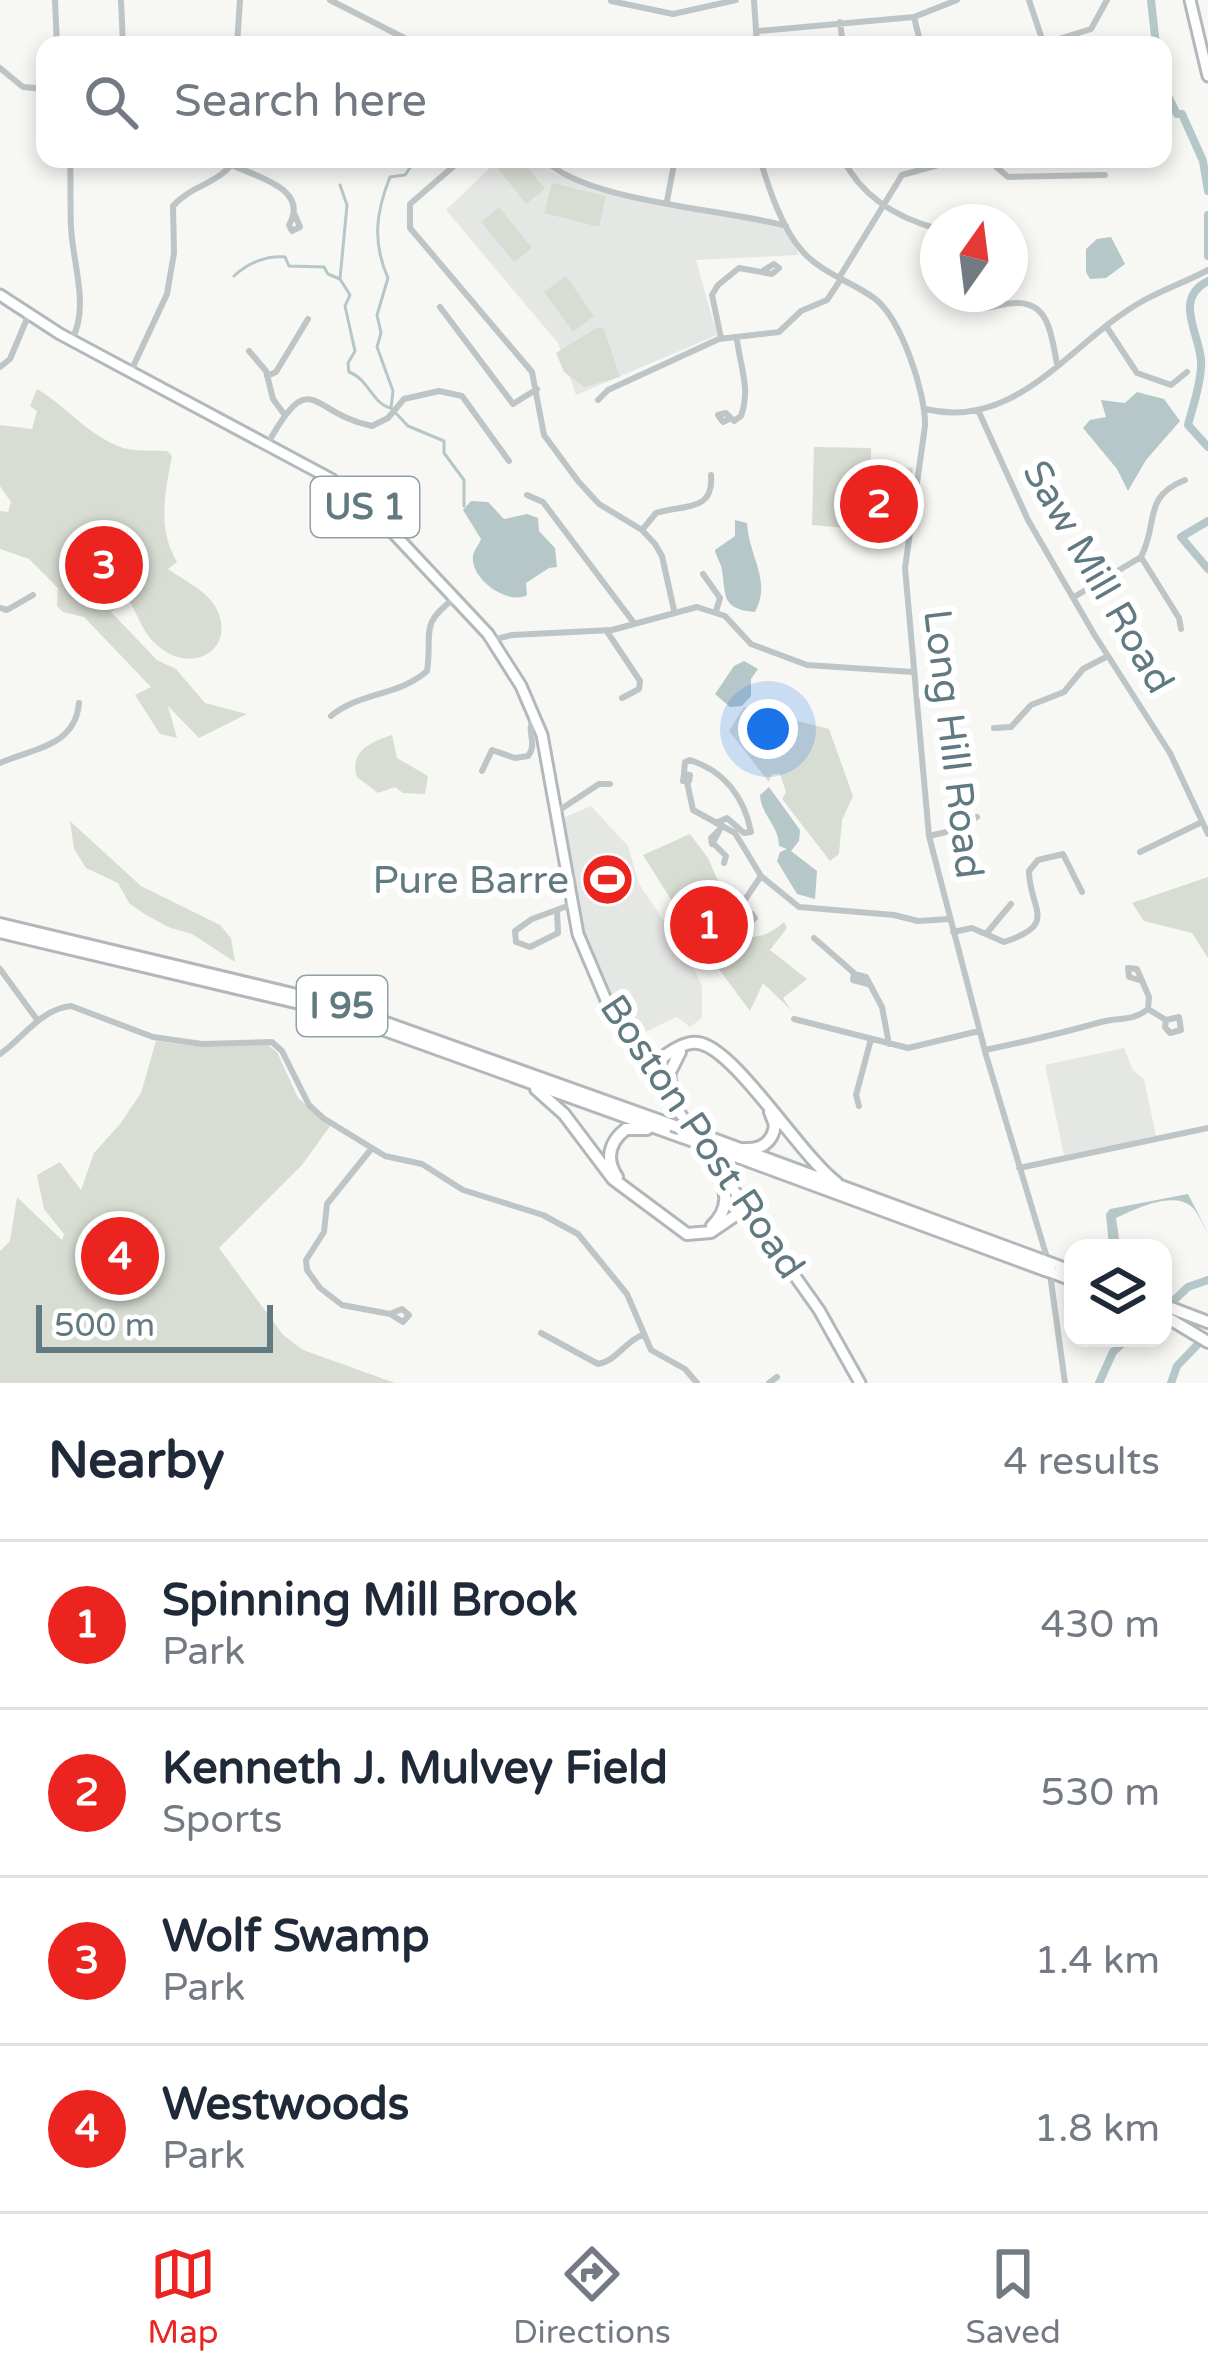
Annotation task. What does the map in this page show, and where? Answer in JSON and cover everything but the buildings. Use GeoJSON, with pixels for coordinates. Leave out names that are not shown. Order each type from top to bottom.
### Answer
{"type":"FeatureCollection","features":[{"type":"Feature","properties":{"kind":"highway","name":"I 95"},"geometry":{"type":"LineString","coordinates":[[0,928],[286,998],[716,1145],[1064,1273]]}},
{"type":"Feature","properties":{"kind":"highway","name":"I 95"},"geometry":{"type":"LineString","coordinates":[[0,928],[330,1003],[1049,1267]]}},
{"type":"Feature","properties":{"kind":"highway"},"geometry":{"type":"LineString","coordinates":[[651,1072],[685,1044],[709,1047],[773,1109],[821,1170],[878,1203]]}},
{"type":"Feature","properties":{"kind":"highway"},"geometry":{"type":"LineString","coordinates":[[651,1072],[688,1047],[706,1048],[774,1118],[774,1133],[763,1147],[716,1145]]}},
{"type":"Feature","properties":{"kind":"highway"},"geometry":{"type":"LineString","coordinates":[[673,1102],[669,1074],[680,1052]]}},
{"type":"Feature","properties":{"kind":"highway"},"geometry":{"type":"LineString","coordinates":[[513,1075],[547,1096],[613,1179],[680,1229],[703,1235],[744,1205]]}},
{"type":"Feature","properties":{"kind":"highway"},"geometry":{"type":"LineString","coordinates":[[682,1137],[626,1129],[612,1144],[610,1165],[619,1179],[682,1227],[696,1232],[744,1205]]}},
{"type":"Feature","properties":{"kind":"highway"},"geometry":{"type":"LineString","coordinates":[[712,1227],[726,1205],[718,1169]]}},
{"type":"Feature","properties":{"kind":"highway"},"geometry":{"type":"LineString","coordinates":[[1172,1313],[1205,1322]]}},
{"type":"Feature","properties":{"kind":"highway"},"geometry":{"type":"LineString","coordinates":[[1172,1317],[1208,1342]]}},
{"type":"Feature","properties":{"kind":"main road"},"geometry":{"type":"LineString","coordinates":[[1190,0],[1208,76]]}},
{"type":"Feature","properties":{"kind":"main road","name":"Boston Post Road"},"geometry":{"type":"LineString","coordinates":[[0,295],[350,494],[493,640],[536,716],[570,904],[612,1014],[819,1311],[860,1383]]}},
{"type":"Feature","properties":{"kind":"street"},"geometry":{"type":"LineString","coordinates":[[55,0],[57,36]]}},
{"type":"Feature","properties":{"kind":"street"},"geometry":{"type":"LineString","coordinates":[[121,0],[123,36]]}},
{"type":"Feature","properties":{"kind":"street"},"geometry":{"type":"LineString","coordinates":[[238,36],[240,0]]}},
{"type":"Feature","properties":{"kind":"street"},"geometry":{"type":"LineString","coordinates":[[330,0],[400,36]]}},
{"type":"Feature","properties":{"kind":"street"},"geometry":{"type":"LineString","coordinates":[[611,2],[673,14],[736,0]]}},
{"type":"Feature","properties":{"kind":"street"},"geometry":{"type":"LineString","coordinates":[[754,0],[758,36]]}},
{"type":"Feature","properties":{"kind":"street"},"geometry":{"type":"LineString","coordinates":[[758,32],[914,17],[957,0]]}},
{"type":"Feature","properties":{"kind":"street"},"geometry":{"type":"LineString","coordinates":[[1029,0],[1041,36]]}},
{"type":"Feature","properties":{"kind":"street"},"geometry":{"type":"LineString","coordinates":[[1070,36],[1091,29],[1107,0]]}},
{"type":"Feature","properties":{"kind":"street"},"geometry":{"type":"LineString","coordinates":[[914,17],[919,36]]}},
{"type":"Feature","properties":{"kind":"street"},"geometry":{"type":"LineString","coordinates":[[840,22],[842,36]]}},
{"type":"Feature","properties":{"kind":"street"},"geometry":{"type":"LineString","coordinates":[[0,68],[23,87],[36,88]]}},
{"type":"Feature","properties":{"kind":"street"},"geometry":{"type":"LineString","coordinates":[[70,168],[79,298],[72,340]]}},
{"type":"Feature","properties":{"kind":"street"},"geometry":{"type":"LineString","coordinates":[[131,371],[167,294],[173,262],[173,206],[227,168]]}},
{"type":"Feature","properties":{"kind":"street"},"geometry":{"type":"LineString","coordinates":[[244,168],[284,189],[294,202],[295,215]]}},
{"type":"Feature","properties":{"kind":"street"},"geometry":{"type":"LineString","coordinates":[[450,168],[418,193],[410,204],[408,221],[532,372],[544,435],[560,458],[599,504],[642,530],[662,556],[674,610]]}},
{"type":"Feature","properties":{"kind":"street"},"geometry":{"type":"LineString","coordinates":[[557,168],[574,180],[787,226]]}},
{"type":"Feature","properties":{"kind":"street"},"geometry":{"type":"LineString","coordinates":[[668,201],[674,168]]}},
{"type":"Feature","properties":{"kind":"street","name":"Long Hill Road"},"geometry":{"type":"LineString","coordinates":[[764,168],[787,226],[807,256],[876,300],[892,316],[925,409],[905,558],[929,836],[979,1030],[1048,1257],[1065,1383]]}},
{"type":"Feature","properties":{"kind":"street"},"geometry":{"type":"LineString","coordinates":[[848,168],[857,185],[883,205],[920,221]]}},
{"type":"Feature","properties":{"kind":"street"},"geometry":{"type":"LineString","coordinates":[[598,400],[608,390],[722,339],[779,332],[802,311],[827,300],[902,175],[927,168]]}},
{"type":"Feature","properties":{"kind":"street"},"geometry":{"type":"LineString","coordinates":[[998,168],[1008,177],[1105,175]]}},
{"type":"Feature","properties":{"kind":"street"},"geometry":{"type":"LineString","coordinates":[[722,339],[712,295],[718,285],[739,268],[764,270]]}},
{"type":"Feature","properties":{"kind":"street"},"geometry":{"type":"LineString","coordinates":[[925,409],[938,413],[1006,404],[1141,302],[1208,270]]}},
{"type":"Feature","properties":{"kind":"street"},"geometry":{"type":"LineString","coordinates":[[440,307],[513,404],[537,389]]}},
{"type":"Feature","properties":{"kind":"street"},"geometry":{"type":"LineString","coordinates":[[1028,307],[1042,313],[1048,323],[1057,364]]}},
{"type":"Feature","properties":{"kind":"street"},"geometry":{"type":"LineString","coordinates":[[0,367],[10,359],[29,313]]}},
{"type":"Feature","properties":{"kind":"street"},"geometry":{"type":"LineString","coordinates":[[267,376],[276,372],[308,319]]}},
{"type":"Feature","properties":{"kind":"street"},"geometry":{"type":"LineString","coordinates":[[1107,328],[1142,376],[1171,385],[1187,372]]}},
{"type":"Feature","properties":{"kind":"street"},"geometry":{"type":"LineString","coordinates":[[729,419],[741,416],[745,407],[737,340]]}},
{"type":"Feature","properties":{"kind":"street"},"geometry":{"type":"LineString","coordinates":[[249,351],[284,414]]}},
{"type":"Feature","properties":{"kind":"street"},"geometry":{"type":"LineString","coordinates":[[268,445],[291,405],[306,399],[372,426],[388,418],[401,402],[439,391],[462,396],[509,461]]}},
{"type":"Feature","properties":{"kind":"street","name":"Saw Mill Road"},"geometry":{"type":"LineString","coordinates":[[978,410],[1028,520],[1170,753],[1208,834]]}},
{"type":"Feature","properties":{"kind":"street"},"geometry":{"type":"LineString","coordinates":[[925,420],[938,413]]}},
{"type":"Feature","properties":{"kind":"street"},"geometry":{"type":"LineString","coordinates":[[642,530],[656,513],[708,500],[711,476]]}},
{"type":"Feature","properties":{"kind":"street"},"geometry":{"type":"LineString","coordinates":[[1074,598],[1141,557],[1156,499],[1185,480]]}},
{"type":"Feature","properties":{"kind":"street"},"geometry":{"type":"LineString","coordinates":[[526,495],[543,502],[634,622]]}},
{"type":"Feature","properties":{"kind":"street"},"geometry":{"type":"LineString","coordinates":[[1141,557],[1181,629]]}},
{"type":"Feature","properties":{"kind":"street"},"geometry":{"type":"LineString","coordinates":[[703,574],[720,598],[716,611]]}},
{"type":"Feature","properties":{"kind":"street"},"geometry":{"type":"LineString","coordinates":[[0,608],[7,610],[33,595]]}},
{"type":"Feature","properties":{"kind":"street"},"geometry":{"type":"LineString","coordinates":[[331,716],[352,700],[400,688],[428,671],[428,624],[455,597]]}},
{"type":"Feature","properties":{"kind":"street"},"geometry":{"type":"LineString","coordinates":[[493,640],[606,630],[697,607],[716,611],[751,644],[807,665],[913,672]]}},
{"type":"Feature","properties":{"kind":"street"},"geometry":{"type":"LineString","coordinates":[[606,630],[640,681],[639,689],[622,698]]}},
{"type":"Feature","properties":{"kind":"street"},"geometry":{"type":"LineString","coordinates":[[994,728],[1011,727],[1031,705],[1064,692],[1082,669],[1108,656]]}},
{"type":"Feature","properties":{"kind":"street"},"geometry":{"type":"LineString","coordinates":[[0,763],[62,738],[76,722],[79,703]]}},
{"type":"Feature","properties":{"kind":"street"},"geometry":{"type":"LineString","coordinates":[[482,771],[492,750],[515,758],[528,756],[533,746],[530,726],[536,716]]}},
{"type":"Feature","properties":{"kind":"street"},"geometry":{"type":"LineString","coordinates":[[724,863],[727,856],[710,843],[711,838],[719,826],[727,818],[744,833],[751,832],[744,809],[720,772],[690,760],[685,762],[689,803],[700,815],[719,826],[740,840],[761,876],[800,907],[918,921],[950,919]]}},
{"type":"Feature","properties":{"kind":"street"},"geometry":{"type":"LineString","coordinates":[[555,813],[599,784],[610,784]]}},
{"type":"Feature","properties":{"kind":"street"},"geometry":{"type":"LineString","coordinates":[[929,836],[955,830],[977,817]]}},
{"type":"Feature","properties":{"kind":"street"},"geometry":{"type":"LineString","coordinates":[[1140,852],[1202,822]]}},
{"type":"Feature","properties":{"kind":"street"},"geometry":{"type":"LineString","coordinates":[[953,932],[972,928],[998,941],[1029,932],[1040,910],[1028,876],[1038,860],[1063,854],[1082,892]]}},
{"type":"Feature","properties":{"kind":"street"},"geometry":{"type":"LineString","coordinates":[[748,915],[744,896],[761,876]]}},
{"type":"Feature","properties":{"kind":"street"},"geometry":{"type":"LineString","coordinates":[[557,911],[558,933],[530,947],[515,941],[521,924],[570,904]]}},
{"type":"Feature","properties":{"kind":"street"},"geometry":{"type":"LineString","coordinates":[[986,934],[1010,904]]}},
{"type":"Feature","properties":{"kind":"street"},"geometry":{"type":"LineString","coordinates":[[814,938],[854,974],[862,974],[882,1007],[889,1044]]}},
{"type":"Feature","properties":{"kind":"street"},"geometry":{"type":"LineString","coordinates":[[0,969],[38,1021]]}},
{"type":"Feature","properties":{"kind":"street"},"geometry":{"type":"LineString","coordinates":[[1138,980],[1148,992],[1148,1010]]}},
{"type":"Feature","properties":{"kind":"street"},"geometry":{"type":"LineString","coordinates":[[0,1054],[61,1006],[153,1037],[202,1044],[272,1042],[282,1051],[309,1105],[372,1148],[398,1161],[422,1164],[463,1190],[543,1215],[578,1234],[627,1294],[651,1350],[685,1369],[697,1383]]}},
{"type":"Feature","properties":{"kind":"street"},"geometry":{"type":"LineString","coordinates":[[1148,1010],[1166,1020]]}},
{"type":"Feature","properties":{"kind":"street"},"geometry":{"type":"LineString","coordinates":[[985,1050],[1130,1019],[1148,1010]]}},
{"type":"Feature","properties":{"kind":"street"},"geometry":{"type":"LineString","coordinates":[[794,1019],[908,1048],[979,1030]]}},
{"type":"Feature","properties":{"kind":"street"},"geometry":{"type":"LineString","coordinates":[[859,1106],[856,1095],[871,1039]]}},
{"type":"Feature","properties":{"kind":"street"},"geometry":{"type":"LineString","coordinates":[[1019,1168],[1208,1128]]}},
{"type":"Feature","properties":{"kind":"street"},"geometry":{"type":"LineString","coordinates":[[372,1148],[327,1204],[324,1232],[306,1260],[307,1270],[341,1305],[390,1314]]}},
{"type":"Feature","properties":{"kind":"street"},"geometry":{"type":"LineString","coordinates":[[541,1333],[598,1364],[607,1363],[642,1335]]}},
{"type":"Feature","properties":{"kind":"street"},"geometry":{"type":"LineString","coordinates":[[769,1383],[777,1377]]}},
{"type":"Feature","properties":{"kind":"shaded area"},"geometry":{"type":"Polygon","coordinates":[[[490,168],[550,168],[600,190],[785,225],[799,255],[696,260],[717,335],[576,395],[558,343],[446,210],[490,168]]]}},
{"type":"Feature","properties":{"kind":"shaded area"},"geometry":{"type":"Polygon","coordinates":[[[498,168],[528,168],[545,189],[526,204],[498,168]]]}},
{"type":"Feature","properties":{"kind":"shaded area"},"geometry":{"type":"Polygon","coordinates":[[[552,183],[606,196],[599,227],[544,213],[552,183]]]}},
{"type":"Feature","properties":{"kind":"shaded area"},"geometry":{"type":"Polygon","coordinates":[[[499,207],[532,248],[514,262],[481,222],[499,207]]]}},
{"type":"Feature","properties":{"kind":"shaded area"},"geometry":{"type":"Polygon","coordinates":[[[1111,237],[1125,264],[1106,278],[1090,279],[1086,249],[1097,239],[1111,237]]]}},
{"type":"Feature","properties":{"kind":"shaded area"},"geometry":{"type":"Polygon","coordinates":[[[566,276],[594,316],[573,332],[544,292],[566,276]]]}},
{"type":"Feature","properties":{"kind":"shaded area"},"geometry":{"type":"Polygon","coordinates":[[[598,327],[604,329],[620,377],[584,387],[564,372],[556,353],[598,327]]]}},
{"type":"Feature","properties":{"kind":"shaded area"},"geometry":{"type":"Polygon","coordinates":[[[37,389],[107,441],[129,449],[167,451],[172,456],[165,524],[177,562],[168,569],[213,603],[220,618],[218,644],[199,658],[172,655],[148,635],[128,600],[111,612],[157,660],[176,669],[205,703],[247,714],[199,738],[168,706],[177,738],[160,734],[135,695],[151,687],[84,617],[57,606],[58,588],[29,559],[0,549],[0,511],[8,512],[11,502],[0,486],[0,425],[32,429],[37,411],[30,406],[37,389]]]}},
{"type":"Feature","properties":{"kind":"shaded area"},"geometry":{"type":"Polygon","coordinates":[[[1137,392],[1164,399],[1180,421],[1146,460],[1128,491],[1117,469],[1083,428],[1090,420],[1106,417],[1101,400],[1125,403],[1137,392]]]}},
{"type":"Feature","properties":{"kind":"shaded area"},"geometry":{"type":"Polygon","coordinates":[[[814,447],[871,448],[871,465],[913,468],[903,542],[858,540],[856,529],[812,525],[814,447]]]}},
{"type":"Feature","properties":{"kind":"shaded area"},"geometry":{"type":"Polygon","coordinates":[[[471,501],[488,502],[504,519],[527,514],[538,518],[539,531],[555,548],[557,567],[526,583],[527,595],[501,594],[478,573],[473,556],[481,539],[463,510],[471,501]]]}},
{"type":"Feature","properties":{"kind":"shaded area"},"geometry":{"type":"Polygon","coordinates":[[[735,520],[747,523],[760,579],[755,612],[736,608],[727,600],[715,550],[735,536],[735,520]]]}},
{"type":"Feature","properties":{"kind":"shaded area"},"geometry":{"type":"Polygon","coordinates":[[[744,661],[758,669],[751,679],[751,696],[742,706],[730,707],[715,694],[734,666],[744,661]]]}},
{"type":"Feature","properties":{"kind":"shaded area"},"geometry":{"type":"Polygon","coordinates":[[[744,707],[829,729],[853,796],[842,820],[839,854],[830,861],[782,799],[786,792],[780,774],[772,774],[769,782],[729,731],[744,707]]]}},
{"type":"Feature","properties":{"kind":"shaded area"},"geometry":{"type":"Polygon","coordinates":[[[392,735],[397,758],[428,776],[425,794],[403,793],[395,787],[378,793],[357,777],[359,755],[392,735]]]}},
{"type":"Feature","properties":{"kind":"shaded area"},"geometry":{"type":"Polygon","coordinates":[[[769,787],[800,830],[791,851],[817,871],[815,899],[797,894],[777,861],[787,849],[779,846],[761,802],[760,795],[769,787]]]}},
{"type":"Feature","properties":{"kind":"shaded area"},"geometry":{"type":"Polygon","coordinates":[[[591,806],[628,846],[639,884],[689,958],[702,986],[702,1018],[690,1027],[677,1017],[634,1037],[581,934],[563,818],[591,806]]]}},
{"type":"Feature","properties":{"kind":"shaded area"},"geometry":{"type":"Polygon","coordinates":[[[70,821],[141,886],[220,925],[231,938],[235,962],[192,934],[143,913],[129,903],[118,883],[86,868],[74,849],[70,821]]]}},
{"type":"Feature","properties":{"kind":"shaded area"},"geometry":{"type":"Polygon","coordinates":[[[690,834],[708,858],[718,881],[711,887],[737,935],[762,935],[784,922],[787,928],[770,950],[807,979],[783,998],[792,1011],[763,983],[750,1011],[690,930],[643,855],[690,834]]]}},
{"type":"Feature","properties":{"kind":"shaded area"},"geometry":{"type":"Polygon","coordinates":[[[1208,877],[1208,958],[1192,933],[1144,921],[1132,903],[1208,877]]]}},
{"type":"Feature","properties":{"kind":"shaded area"},"geometry":{"type":"Polygon","coordinates":[[[156,1041],[268,1045],[277,1052],[298,1098],[330,1126],[302,1165],[219,1248],[283,1335],[303,1350],[395,1383],[0,1383],[0,1251],[10,1241],[17,1197],[62,1240],[64,1234],[44,1209],[37,1175],[60,1162],[81,1190],[94,1153],[141,1093],[156,1041]]]}},
{"type":"Feature","properties":{"kind":"shaded area"},"geometry":{"type":"Polygon","coordinates":[[[1124,1048],[1133,1070],[1144,1079],[1156,1136],[1064,1155],[1045,1065],[1124,1048]]]}},
{"type":"Feature","properties":{"kind":"shaded area"},"geometry":{"type":"Polygon","coordinates":[[[1188,1194],[1208,1233],[1192,1207],[1175,1200],[1116,1218],[1119,1239],[1108,1239],[1106,1214],[1110,1209],[1188,1194]]]}},
{"type":"Feature","properties":{"kind":"waterway"},"geometry":{"type":"LineString","coordinates":[[1151,0],[1155,36]]}},
{"type":"Feature","properties":{"kind":"waterway"},"geometry":{"type":"LineString","coordinates":[[1172,104],[1182,114],[1203,161],[1208,191]]}},
{"type":"Feature","properties":{"kind":"waterway"},"geometry":{"type":"LineString","coordinates":[[410,168],[405,175],[390,177],[382,202],[378,239],[388,278],[377,315],[381,333],[377,347],[393,391],[391,408],[408,426],[444,441],[444,453],[464,480],[464,506]]}},
{"type":"Feature","properties":{"kind":"waterway"},"geometry":{"type":"LineString","coordinates":[[340,185],[347,205],[340,279],[350,295],[345,306],[355,351],[349,372],[391,408]]}},
{"type":"Feature","properties":{"kind":"waterway"},"geometry":{"type":"LineString","coordinates":[[1208,215],[1208,256]]}},
{"type":"Feature","properties":{"kind":"waterway"},"geometry":{"type":"LineString","coordinates":[[234,276],[258,261],[285,257],[289,266],[324,267],[340,279]]}},
{"type":"Feature","properties":{"kind":"waterway"},"geometry":{"type":"LineString","coordinates":[[1208,281],[1191,299],[1201,367],[1188,425],[1208,447]]}},
{"type":"Feature","properties":{"kind":"waterway"},"geometry":{"type":"LineString","coordinates":[[1208,521],[1181,537],[1208,569]]}},
{"type":"Feature","properties":{"kind":"waterway"},"geometry":{"type":"LineString","coordinates":[[1173,1301],[1188,1287],[1208,1280]]}},
{"type":"Feature","properties":{"kind":"waterway"},"geometry":{"type":"LineString","coordinates":[[1171,1383],[1177,1366],[1200,1342]]}},
{"type":"Feature","properties":{"kind":"waterway"},"geometry":{"type":"LineString","coordinates":[[1099,1383],[1118,1347]]}},
{"type":"Feature","properties":{"kind":"place","name":"Kenneth J. Mulvey Field"},"geometry":{"type":"Point","coordinates":[879,504]}},
{"type":"Feature","properties":{"kind":"place","name":"Wolf Swamp"},"geometry":{"type":"Point","coordinates":[104,565]}},
{"type":"Feature","properties":{"kind":"place","name":"Pure Barre"},"geometry":{"type":"Point","coordinates":[608,880]}},
{"type":"Feature","properties":{"kind":"place","name":"Spinning Mill Brook"},"geometry":{"type":"Point","coordinates":[709,925]}},
{"type":"Feature","properties":{"kind":"place","name":"Westwoods"},"geometry":{"type":"Point","coordinates":[120,1256]}}]}
